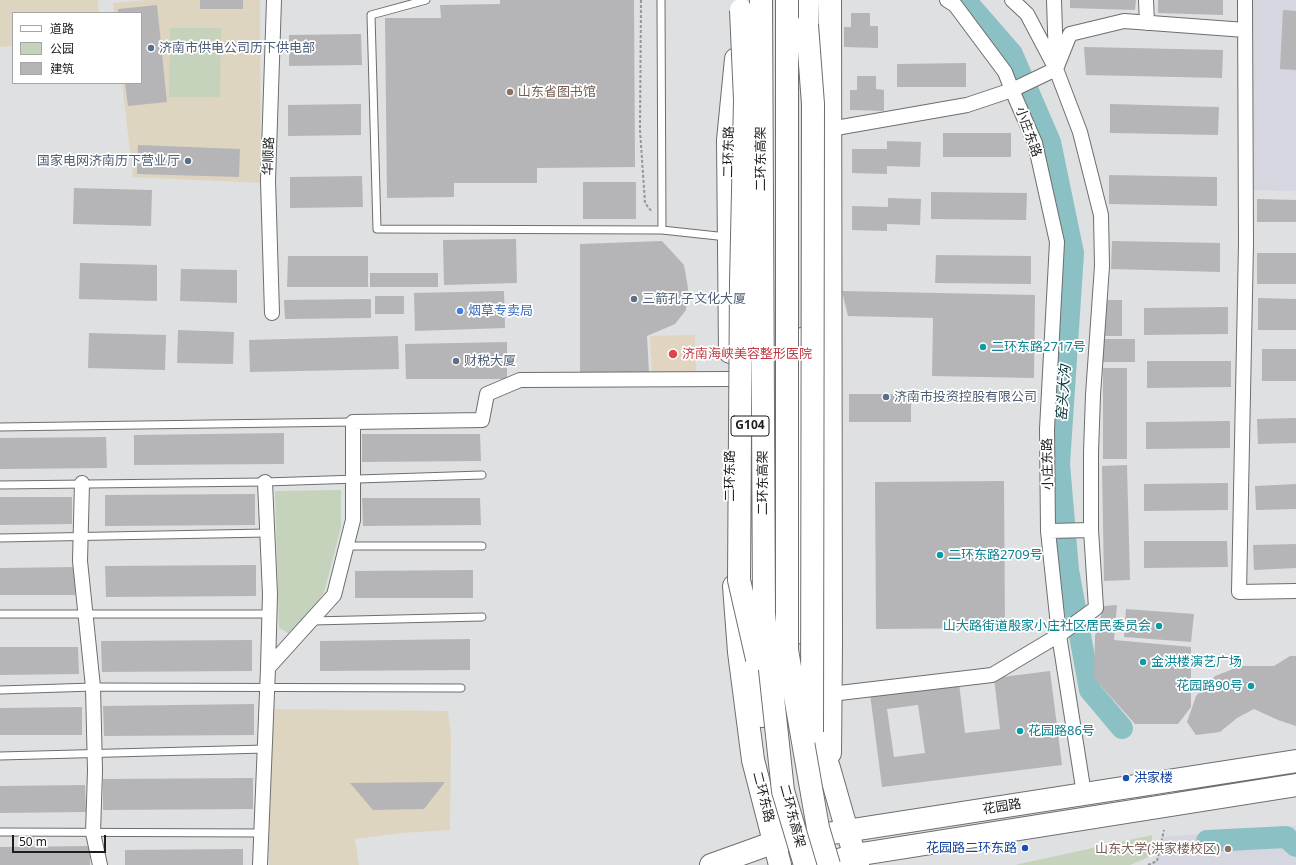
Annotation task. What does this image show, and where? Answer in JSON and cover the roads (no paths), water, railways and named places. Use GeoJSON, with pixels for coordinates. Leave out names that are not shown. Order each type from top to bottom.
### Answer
{"type":"FeatureCollection","features":[{"type":"Feature","properties":{"kind":"main road","name":"二环东高架"},"geometry":{"type":"LineString","coordinates":[[761,0],[764,614],[783,791],[805,865]]}},
{"type":"Feature","properties":{"kind":"main road","name":"二环东高架"},"geometry":{"type":"LineString","coordinates":[[787,0],[787,650],[818,828],[828,865]]}},
{"type":"Feature","properties":{"kind":"main road"},"geometry":{"type":"LineString","coordinates":[[808,0],[804,147],[799,576],[808,709],[829,768],[856,860]]}},
{"type":"Feature","properties":{"kind":"main road"},"geometry":{"type":"LineString","coordinates":[[829,768],[831,694],[830,0]]}},
{"type":"Feature","properties":{"kind":"main road"},"geometry":{"type":"LineString","coordinates":[[741,5],[745,100],[741,290],[740,580],[762,682],[774,714]]}},
{"type":"Feature","properties":{"kind":"main road","name":"二环东路"},"geometry":{"type":"LineString","coordinates":[[741,5],[728,140],[730,548],[739,652],[753,760],[780,865]]}},
{"type":"Feature","properties":{"kind":"main road","name":"二环东路"},"geometry":{"type":"LineString","coordinates":[[741,5],[752,67],[750,588],[775,842]]}},
{"type":"Feature","properties":{"kind":"main road"},"geometry":{"type":"LineString","coordinates":[[807,25],[813,104],[812,793]]}},
{"type":"Feature","properties":{"kind":"main road","name":"花园路"},"geometry":{"type":"LineString","coordinates":[[711,865],[775,842],[1296,761]]}},
{"type":"Feature","properties":{"kind":"main road","name":"花园路"},"geometry":{"type":"LineString","coordinates":[[823,865],[856,860],[982,834],[1296,785]]}},
{"type":"Feature","properties":{"kind":"main road"},"geometry":{"type":"LineString","coordinates":[[978,811],[982,834]]}},
{"type":"Feature","properties":{"kind":"street","name":"华顺路"},"geometry":{"type":"LineString","coordinates":[[272,313],[268,181],[274,0]]}},
{"type":"Feature","properties":{"kind":"street","name":"小庄东路"},"geometry":{"type":"LineString","coordinates":[[947,0],[955,5],[1005,72],[1035,144],[1057,242],[1047,429],[1059,635],[1084,794]]}},
{"type":"Feature","properties":{"kind":"street"},"geometry":{"type":"LineString","coordinates":[[831,694],[992,675],[1059,635],[1096,608],[1085,530],[1102,266],[1101,215],[1080,132],[1056,69],[1027,14],[1012,0]]}},
{"type":"Feature","properties":{"kind":"street"},"geometry":{"type":"LineString","coordinates":[[1054,0],[1056,69]]}},
{"type":"Feature","properties":{"kind":"street"},"geometry":{"type":"LineString","coordinates":[[1146,0],[1147,23]]}},
{"type":"Feature","properties":{"kind":"street"},"geometry":{"type":"LineString","coordinates":[[1245,0],[1246,244],[1239,592],[1296,591]]}},
{"type":"Feature","properties":{"kind":"street"},"geometry":{"type":"LineString","coordinates":[[830,129],[967,105],[1012,90],[1056,69],[1070,34],[1124,21],[1245,30]]}},
{"type":"Feature","properties":{"kind":"street"},"geometry":{"type":"LineString","coordinates":[[268,668],[334,595],[353,520],[353,422],[482,420],[487,394],[520,380],[730,379]]}},
{"type":"Feature","properties":{"kind":"street"},"geometry":{"type":"LineString","coordinates":[[260,865],[270,614],[265,482]]}},
{"type":"Feature","properties":{"kind":"street"},"geometry":{"type":"LineString","coordinates":[[82,483],[80,561],[92,687],[94,753],[93,833],[100,865]]}},
{"type":"Feature","properties":{"kind":"street"},"geometry":{"type":"LineString","coordinates":[[1052,531],[1085,530]]}},
{"type":"Feature","properties":{"kind":"lane"},"geometry":{"type":"LineString","coordinates":[[426,0],[371,15],[377,230],[662,230],[729,237]]}},
{"type":"Feature","properties":{"kind":"lane"},"geometry":{"type":"LineString","coordinates":[[661,0],[662,230]]}},
{"type":"Feature","properties":{"kind":"lane"},"geometry":{"type":"LineString","coordinates":[[0,427],[353,422]]}},
{"type":"Feature","properties":{"kind":"lane"},"geometry":{"type":"LineString","coordinates":[[0,485],[265,482],[482,475]]}},
{"type":"Feature","properties":{"kind":"lane"},"geometry":{"type":"LineString","coordinates":[[0,538],[267,533]]}},
{"type":"Feature","properties":{"kind":"lane"},"geometry":{"type":"LineString","coordinates":[[346,546],[482,546]]}},
{"type":"Feature","properties":{"kind":"lane"},"geometry":{"type":"LineString","coordinates":[[0,614],[270,614]]}},
{"type":"Feature","properties":{"kind":"lane"},"geometry":{"type":"LineString","coordinates":[[312,621],[482,617]]}},
{"type":"Feature","properties":{"kind":"lane"},"geometry":{"type":"LineString","coordinates":[[0,690],[92,687],[461,688]]}},
{"type":"Feature","properties":{"kind":"lane"},"geometry":{"type":"LineString","coordinates":[[0,756],[265,749]]}},
{"type":"Feature","properties":{"kind":"lane"},"geometry":{"type":"LineString","coordinates":[[0,832],[261,833]]}},
{"type":"Feature","properties":{"kind":"waterway","name":"窑头大沟"},"geometry":{"type":"LineString","coordinates":[[965,0],[1012,54],[1050,142],[1073,253],[1059,464],[1068,570],[1090,690],[1122,728]]}},
{"type":"Feature","properties":{"kind":"waterway","name":"窑头大沟"},"geometry":{"type":"LineString","coordinates":[[1207,841],[1286,837],[1296,846]]}},
{"type":"Feature","properties":{"kind":"place","name":"济南市供电公司历下供电部"},"geometry":{"type":"Point","coordinates":[151,48]}},
{"type":"Feature","properties":{"kind":"place","name":"山东省图书馆"},"geometry":{"type":"Point","coordinates":[510,92]}},
{"type":"Feature","properties":{"kind":"place","name":"国家电网济南历下营业厅"},"geometry":{"type":"Point","coordinates":[188,161]}},
{"type":"Feature","properties":{"kind":"place","name":"三箭孔子文化大厦"},"geometry":{"type":"Point","coordinates":[634,299]}},
{"type":"Feature","properties":{"kind":"place","name":"烟草专卖局"},"geometry":{"type":"Point","coordinates":[460,311]}},
{"type":"Feature","properties":{"kind":"place","name":"二环东路2717号"},"geometry":{"type":"Point","coordinates":[983,347]}},
{"type":"Feature","properties":{"kind":"place","name":"济南海峡美容整形医院"},"geometry":{"type":"Point","coordinates":[673,354]}},
{"type":"Feature","properties":{"kind":"place","name":"财税大厦"},"geometry":{"type":"Point","coordinates":[456,361]}},
{"type":"Feature","properties":{"kind":"place","name":"济南市投资控股有限公司"},"geometry":{"type":"Point","coordinates":[886,397]}},
{"type":"Feature","properties":{"kind":"place","name":"二环东路2709号"},"geometry":{"type":"Point","coordinates":[940,555]}},
{"type":"Feature","properties":{"kind":"place","name":"山大路街道殷家小庄社区居民委员会"},"geometry":{"type":"Point","coordinates":[1159,626]}},
{"type":"Feature","properties":{"kind":"place","name":"金洪楼演艺广场"},"geometry":{"type":"Point","coordinates":[1143,662]}},
{"type":"Feature","properties":{"kind":"place","name":"花园路90号"},"geometry":{"type":"Point","coordinates":[1251,686]}},
{"type":"Feature","properties":{"kind":"place","name":"花园路86号"},"geometry":{"type":"Point","coordinates":[1020,731]}},
{"type":"Feature","properties":{"kind":"place","name":"洪家楼"},"geometry":{"type":"Point","coordinates":[1126,778]}},
{"type":"Feature","properties":{"kind":"place","name":"花园路二环东路"},"geometry":{"type":"Point","coordinates":[1025,848]}},
{"type":"Feature","properties":{"kind":"place","name":"山东大学(洪家楼校区)"},"geometry":{"type":"Point","coordinates":[1228,849]}}]}
